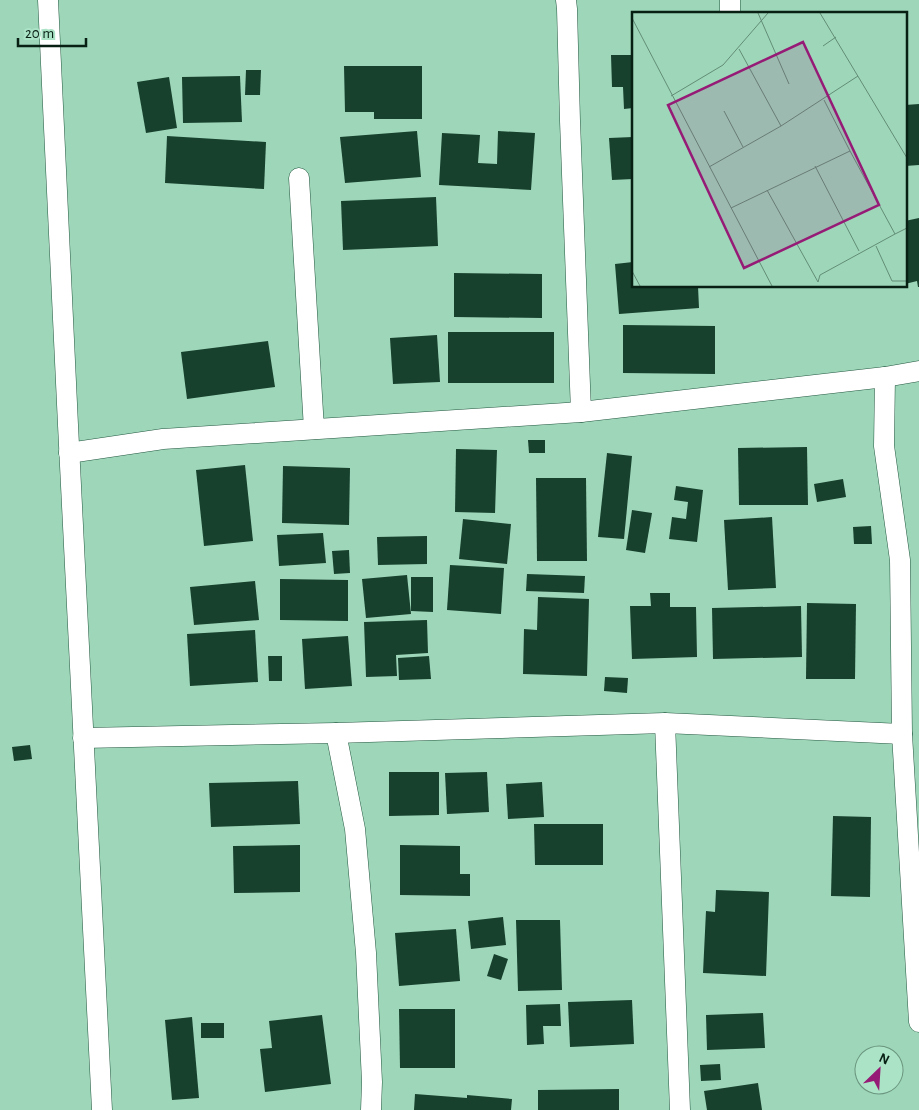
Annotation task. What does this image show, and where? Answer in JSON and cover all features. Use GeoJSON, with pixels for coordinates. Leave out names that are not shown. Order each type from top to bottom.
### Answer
{"type":"FeatureCollection","features":[{"type":"Feature","properties":{"kind":"street"},"geometry":{"type":"LineString","coordinates":[[48,0],[102,1110]]}},
{"type":"Feature","properties":{"kind":"street"},"geometry":{"type":"LineString","coordinates":[[566,0],[581,412]]}},
{"type":"Feature","properties":{"kind":"street"},"geometry":{"type":"LineString","coordinates":[[300,178],[314,429]]}},
{"type":"Feature","properties":{"kind":"street"},"geometry":{"type":"LineString","coordinates":[[69,453],[163,439],[581,412],[885,377],[919,370]]}},
{"type":"Feature","properties":{"kind":"street"},"geometry":{"type":"LineString","coordinates":[[885,377],[884,446],[900,560],[902,734],[919,1022]]}},
{"type":"Feature","properties":{"kind":"street"},"geometry":{"type":"LineString","coordinates":[[83,738],[336,733],[665,723],[902,734]]}},
{"type":"Feature","properties":{"kind":"street"},"geometry":{"type":"LineString","coordinates":[[665,723],[680,1110]]}},
{"type":"Feature","properties":{"kind":"street"},"geometry":{"type":"LineString","coordinates":[[336,733],[355,829],[366,953],[372,1082],[371,1110]]}},
{"type":"Feature","properties":{"kind":"building"},"geometry":{"type":"Polygon","coordinates":[[[611,55],[632,55],[632,108],[624,109],[623,87],[612,87],[611,55]]]}},
{"type":"Feature","properties":{"kind":"building"},"geometry":{"type":"Polygon","coordinates":[[[344,66],[422,66],[422,119],[374,119],[374,112],[345,112],[344,66]]]}},
{"type":"Feature","properties":{"kind":"building"},"geometry":{"type":"Polygon","coordinates":[[[246,70],[261,70],[260,95],[245,95],[246,70]]]}},
{"type":"Feature","properties":{"kind":"building"},"geometry":{"type":"Polygon","coordinates":[[[240,76],[242,122],[183,123],[182,77],[240,76]]]}},
{"type":"Feature","properties":{"kind":"building"},"geometry":{"type":"Polygon","coordinates":[[[169,77],[177,128],[146,133],[137,82],[169,77]]]}},
{"type":"Feature","properties":{"kind":"building"},"geometry":{"type":"Polygon","coordinates":[[[919,104],[919,165],[906,166],[906,105],[919,104]]]}},
{"type":"Feature","properties":{"kind":"building"},"geometry":{"type":"Polygon","coordinates":[[[417,131],[421,177],[345,183],[340,137],[417,131]]]}},
{"type":"Feature","properties":{"kind":"building"},"geometry":{"type":"Polygon","coordinates":[[[498,131],[535,133],[531,190],[439,185],[442,133],[480,135],[478,163],[497,164],[498,131]]]}},
{"type":"Feature","properties":{"kind":"building"},"geometry":{"type":"Polygon","coordinates":[[[167,136],[266,142],[264,189],[165,183],[167,136]]]}},
{"type":"Feature","properties":{"kind":"building"},"geometry":{"type":"Polygon","coordinates":[[[632,137],[632,179],[612,180],[609,138],[632,137]]]}},
{"type":"Feature","properties":{"kind":"building"},"geometry":{"type":"Polygon","coordinates":[[[436,197],[438,246],[343,250],[341,201],[436,197]]]}},
{"type":"Feature","properties":{"kind":"building"},"geometry":{"type":"Polygon","coordinates":[[[919,218],[919,287],[917,281],[906,284],[906,221],[919,218]]]}},
{"type":"Feature","properties":{"kind":"building"},"geometry":{"type":"Polygon","coordinates":[[[632,262],[632,288],[698,288],[699,308],[619,314],[615,264],[632,262]]]}},
{"type":"Feature","properties":{"kind":"building"},"geometry":{"type":"Polygon","coordinates":[[[454,273],[542,274],[542,318],[454,317],[454,273]]]}},
{"type":"Feature","properties":{"kind":"building"},"geometry":{"type":"Polygon","coordinates":[[[623,325],[715,326],[715,374],[623,373],[623,325]]]}},
{"type":"Feature","properties":{"kind":"building"},"geometry":{"type":"Polygon","coordinates":[[[448,332],[554,332],[554,383],[448,383],[448,332]]]}},
{"type":"Feature","properties":{"kind":"building"},"geometry":{"type":"Polygon","coordinates":[[[437,335],[440,382],[393,384],[390,338],[437,335]]]}},
{"type":"Feature","properties":{"kind":"building"},"geometry":{"type":"Polygon","coordinates":[[[268,341],[275,387],[187,399],[181,352],[268,341]]]}},
{"type":"Feature","properties":{"kind":"building"},"geometry":{"type":"Polygon","coordinates":[[[528,440],[545,440],[545,453],[529,453],[528,440]]]}},
{"type":"Feature","properties":{"kind":"building"},"geometry":{"type":"Polygon","coordinates":[[[807,447],[808,505],[739,505],[738,448],[807,447]]]}},
{"type":"Feature","properties":{"kind":"building"},"geometry":{"type":"Polygon","coordinates":[[[456,449],[497,450],[495,513],[455,512],[456,449]]]}},
{"type":"Feature","properties":{"kind":"building"},"geometry":{"type":"Polygon","coordinates":[[[607,453],[632,456],[624,539],[598,537],[607,453]]]}},
{"type":"Feature","properties":{"kind":"building"},"geometry":{"type":"Polygon","coordinates":[[[245,465],[253,541],[204,546],[196,470],[245,465]]]}},
{"type":"Feature","properties":{"kind":"building"},"geometry":{"type":"Polygon","coordinates":[[[283,466],[350,468],[349,525],[282,523],[283,466]]]}},
{"type":"Feature","properties":{"kind":"building"},"geometry":{"type":"Polygon","coordinates":[[[536,478],[586,478],[587,561],[537,561],[536,478]]]}},
{"type":"Feature","properties":{"kind":"building"},"geometry":{"type":"Polygon","coordinates":[[[843,479],[846,497],[817,502],[814,484],[843,479]]]}},
{"type":"Feature","properties":{"kind":"building"},"geometry":{"type":"Polygon","coordinates":[[[676,486],[703,490],[697,542],[669,539],[672,517],[686,519],[688,502],[674,500],[676,486]]]}},
{"type":"Feature","properties":{"kind":"building"},"geometry":{"type":"Polygon","coordinates":[[[632,510],[652,513],[645,553],[626,550],[632,510]]]}},
{"type":"Feature","properties":{"kind":"building"},"geometry":{"type":"Polygon","coordinates":[[[772,517],[776,588],[728,590],[724,520],[772,517]]]}},
{"type":"Feature","properties":{"kind":"building"},"geometry":{"type":"Polygon","coordinates":[[[463,519],[511,524],[507,564],[459,559],[463,519]]]}},
{"type":"Feature","properties":{"kind":"building"},"geometry":{"type":"Polygon","coordinates":[[[871,526],[872,544],[854,544],[853,527],[871,526]]]}},
{"type":"Feature","properties":{"kind":"building"},"geometry":{"type":"Polygon","coordinates":[[[323,533],[326,563],[279,566],[277,535],[323,533]]]}},
{"type":"Feature","properties":{"kind":"building"},"geometry":{"type":"Polygon","coordinates":[[[427,536],[427,564],[378,565],[377,537],[427,536]]]}},
{"type":"Feature","properties":{"kind":"building"},"geometry":{"type":"Polygon","coordinates":[[[349,550],[350,573],[334,574],[332,551],[349,550]]]}},
{"type":"Feature","properties":{"kind":"building"},"geometry":{"type":"Polygon","coordinates":[[[450,565],[504,568],[501,614],[447,610],[450,565]]]}},
{"type":"Feature","properties":{"kind":"building"},"geometry":{"type":"Polygon","coordinates":[[[527,574],[585,576],[584,593],[526,591],[527,574]]]}},
{"type":"Feature","properties":{"kind":"building"},"geometry":{"type":"Polygon","coordinates":[[[407,575],[411,614],[366,618],[362,579],[407,575]]]}},
{"type":"Feature","properties":{"kind":"building"},"geometry":{"type":"Polygon","coordinates":[[[411,577],[433,577],[433,612],[411,611],[411,577]]]}},
{"type":"Feature","properties":{"kind":"building"},"geometry":{"type":"Polygon","coordinates":[[[280,579],[348,580],[348,621],[280,620],[280,579]]]}},
{"type":"Feature","properties":{"kind":"building"},"geometry":{"type":"Polygon","coordinates":[[[255,581],[259,620],[194,625],[190,587],[255,581]]]}},
{"type":"Feature","properties":{"kind":"building"},"geometry":{"type":"Polygon","coordinates":[[[650,593],[670,593],[670,607],[696,607],[697,657],[632,659],[630,606],[651,606],[650,593]]]}},
{"type":"Feature","properties":{"kind":"building"},"geometry":{"type":"Polygon","coordinates":[[[538,597],[589,599],[587,676],[523,674],[524,629],[537,630],[538,597]]]}},
{"type":"Feature","properties":{"kind":"building"},"geometry":{"type":"Polygon","coordinates":[[[807,603],[856,604],[855,679],[806,679],[807,603]]]}},
{"type":"Feature","properties":{"kind":"building"},"geometry":{"type":"Polygon","coordinates":[[[801,606],[802,657],[713,659],[712,608],[801,606]]]}},
{"type":"Feature","properties":{"kind":"building"},"geometry":{"type":"Polygon","coordinates":[[[427,620],[428,653],[396,655],[397,676],[366,677],[364,622],[427,620]]]}},
{"type":"Feature","properties":{"kind":"building"},"geometry":{"type":"Polygon","coordinates":[[[255,630],[258,682],[190,686],[187,634],[255,630]]]}},
{"type":"Feature","properties":{"kind":"building"},"geometry":{"type":"Polygon","coordinates":[[[348,636],[352,686],[305,689],[302,639],[348,636]]]}},
{"type":"Feature","properties":{"kind":"building"},"geometry":{"type":"Polygon","coordinates":[[[268,656],[282,656],[282,681],[269,681],[268,656]]]}},
{"type":"Feature","properties":{"kind":"building"},"geometry":{"type":"Polygon","coordinates":[[[429,656],[431,679],[399,680],[398,658],[429,656]]]}},
{"type":"Feature","properties":{"kind":"building"},"geometry":{"type":"Polygon","coordinates":[[[605,677],[628,678],[627,693],[604,691],[605,677]]]}},
{"type":"Feature","properties":{"kind":"building"},"geometry":{"type":"Polygon","coordinates":[[[30,745],[32,759],[14,761],[12,747],[30,745]]]}},
{"type":"Feature","properties":{"kind":"building"},"geometry":{"type":"Polygon","coordinates":[[[389,772],[439,772],[439,815],[389,816],[389,772]]]}},
{"type":"Feature","properties":{"kind":"building"},"geometry":{"type":"Polygon","coordinates":[[[487,772],[489,812],[447,814],[445,773],[487,772]]]}},
{"type":"Feature","properties":{"kind":"building"},"geometry":{"type":"Polygon","coordinates":[[[298,781],[300,824],[211,827],[209,783],[298,781]]]}},
{"type":"Feature","properties":{"kind":"building"},"geometry":{"type":"Polygon","coordinates":[[[542,782],[544,817],[508,819],[506,784],[542,782]]]}},
{"type":"Feature","properties":{"kind":"building"},"geometry":{"type":"Polygon","coordinates":[[[833,816],[871,817],[870,897],[831,896],[833,816]]]}},
{"type":"Feature","properties":{"kind":"building"},"geometry":{"type":"Polygon","coordinates":[[[534,824],[603,824],[603,865],[535,865],[534,824]]]}},
{"type":"Feature","properties":{"kind":"building"},"geometry":{"type":"Polygon","coordinates":[[[300,845],[300,892],[234,893],[233,846],[300,845]]]}},
{"type":"Feature","properties":{"kind":"building"},"geometry":{"type":"Polygon","coordinates":[[[400,845],[460,846],[460,874],[470,874],[470,896],[400,895],[400,845]]]}},
{"type":"Feature","properties":{"kind":"building"},"geometry":{"type":"Polygon","coordinates":[[[716,890],[769,892],[766,976],[703,973],[706,911],[715,912],[716,890]]]}},
{"type":"Feature","properties":{"kind":"building"},"geometry":{"type":"Polygon","coordinates":[[[503,917],[506,945],[471,949],[468,921],[503,917]]]}},
{"type":"Feature","properties":{"kind":"building"},"geometry":{"type":"Polygon","coordinates":[[[516,920],[560,920],[562,990],[518,991],[516,920]]]}},
{"type":"Feature","properties":{"kind":"building"},"geometry":{"type":"Polygon","coordinates":[[[456,929],[460,981],[399,986],[395,933],[456,929]]]}},
{"type":"Feature","properties":{"kind":"building"},"geometry":{"type":"Polygon","coordinates":[[[494,954],[508,959],[501,980],[487,976],[494,954]]]}},
{"type":"Feature","properties":{"kind":"building"},"geometry":{"type":"Polygon","coordinates":[[[632,1000],[634,1044],[570,1047],[568,1002],[632,1000]]]}},
{"type":"Feature","properties":{"kind":"building"},"geometry":{"type":"Polygon","coordinates":[[[560,1004],[561,1026],[543,1026],[544,1044],[527,1045],[526,1005],[560,1004]]]}},
{"type":"Feature","properties":{"kind":"building"},"geometry":{"type":"Polygon","coordinates":[[[399,1009],[455,1009],[455,1068],[400,1068],[399,1009]]]}},
{"type":"Feature","properties":{"kind":"building"},"geometry":{"type":"Polygon","coordinates":[[[763,1013],[765,1048],[707,1050],[706,1015],[763,1013]]]}},
{"type":"Feature","properties":{"kind":"building"},"geometry":{"type":"Polygon","coordinates":[[[322,1015],[331,1084],[265,1092],[260,1049],[272,1048],[269,1021],[322,1015]]]}},
{"type":"Feature","properties":{"kind":"building"},"geometry":{"type":"Polygon","coordinates":[[[192,1017],[199,1098],[172,1100],[165,1020],[192,1017]]]}},
{"type":"Feature","properties":{"kind":"building"},"geometry":{"type":"Polygon","coordinates":[[[201,1023],[224,1023],[224,1038],[201,1038],[201,1023]]]}},
{"type":"Feature","properties":{"kind":"building"},"geometry":{"type":"Polygon","coordinates":[[[720,1064],[721,1080],[701,1081],[700,1065],[720,1064]]]}},
{"type":"Feature","properties":{"kind":"building"},"geometry":{"type":"Polygon","coordinates":[[[758,1083],[762,1110],[707,1110],[704,1091],[758,1083]]]}},
{"type":"Feature","properties":{"kind":"building"},"geometry":{"type":"Polygon","coordinates":[[[619,1089],[619,1110],[538,1110],[538,1090],[619,1089]]]}},
{"type":"Feature","properties":{"kind":"building"},"geometry":{"type":"Polygon","coordinates":[[[415,1094],[467,1098],[467,1095],[512,1099],[511,1110],[414,1110],[415,1094]]]}}]}
